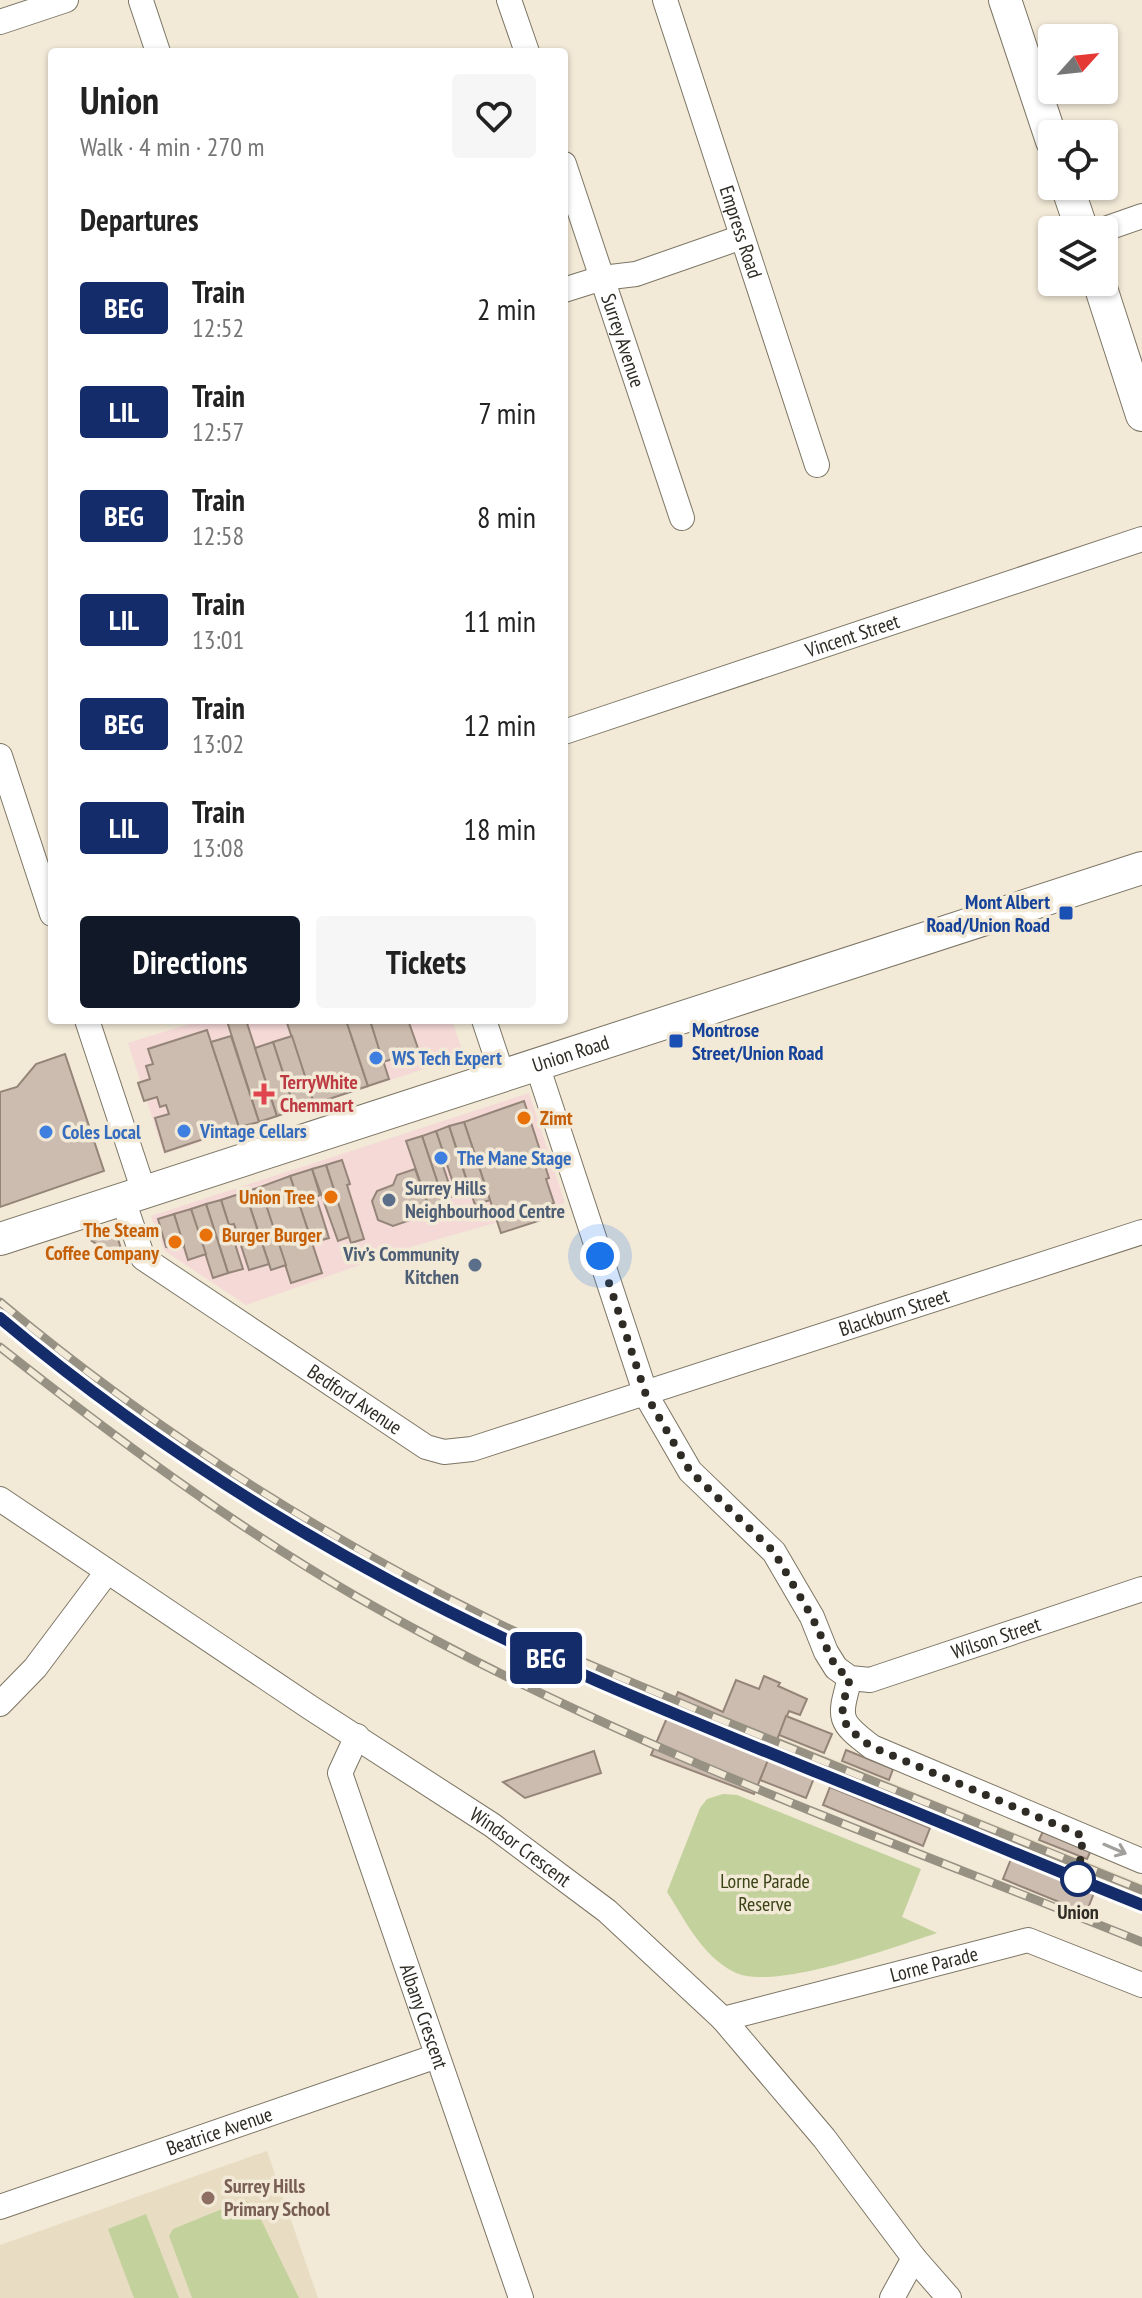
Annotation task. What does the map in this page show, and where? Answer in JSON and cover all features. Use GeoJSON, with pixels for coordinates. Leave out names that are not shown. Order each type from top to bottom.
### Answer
{"type":"FeatureCollection","features":[{"type":"Feature","properties":{"kind":"main road"},"geometry":{"type":"LineString","coordinates":[[1005,0],[1045,120]]}},
{"type":"Feature","properties":{"kind":"main road"},"geometry":{"type":"LineString","coordinates":[[1104,296],[1142,415]]}},
{"type":"Feature","properties":{"kind":"main road","name":"Union Road"},"geometry":{"type":"LineString","coordinates":[[0,1239],[1142,868]]}},
{"type":"Feature","properties":{"kind":"street"},"geometry":{"type":"LineString","coordinates":[[0,22],[66,0]]}},
{"type":"Feature","properties":{"kind":"street"},"geometry":{"type":"LineString","coordinates":[[126,0],[141,0],[157,48]]}},
{"type":"Feature","properties":{"kind":"street"},"geometry":{"type":"LineString","coordinates":[[509,0],[526,48]]}},
{"type":"Feature","properties":{"kind":"street","name":"Empress Road"},"geometry":{"type":"LineString","coordinates":[[665,0],[817,465]]}},
{"type":"Feature","properties":{"kind":"street","name":"Surrey Avenue"},"geometry":{"type":"LineString","coordinates":[[568,176],[682,518]]}},
{"type":"Feature","properties":{"kind":"street"},"geometry":{"type":"LineString","coordinates":[[1118,224],[1142,216]]}},
{"type":"Feature","properties":{"kind":"street"},"geometry":{"type":"LineString","coordinates":[[568,289],[602,278],[636,274],[742,237]]}},
{"type":"Feature","properties":{"kind":"street","name":"Vincent Street"},"geometry":{"type":"LineString","coordinates":[[568,731],[1142,539]]}},
{"type":"Feature","properties":{"kind":"street"},"geometry":{"type":"LineString","coordinates":[[0,756],[48,902]]}},
{"type":"Feature","properties":{"kind":"street","name":"Bedford Avenue"},"geometry":{"type":"LineString","coordinates":[[88,1024],[134,1196],[143,1258],[426,1447],[444,1452],[472,1449],[646,1395]]}},
{"type":"Feature","properties":{"kind":"street"},"geometry":{"type":"LineString","coordinates":[[485,1024],[503,1077]]}},
{"type":"Feature","properties":{"kind":"street"},"geometry":{"type":"LineString","coordinates":[[537,1065],[646,1395],[690,1471],[774,1552],[812,1617],[831,1660],[850,1678],[841,1711],[847,1727],[872,1747],[1142,1861]]}},
{"type":"Feature","properties":{"kind":"street","name":"Blackburn Street"},"geometry":{"type":"LineString","coordinates":[[646,1395],[1142,1232]]}},
{"type":"Feature","properties":{"kind":"street","name":"Windsor Crescent"},"geometry":{"type":"LineString","coordinates":[[0,1499],[492,1825],[607,1911],[723,2019],[824,2138],[914,2258],[949,2298]]}},
{"type":"Feature","properties":{"kind":"street"},"geometry":{"type":"LineString","coordinates":[[0,1704],[35,1668],[107,1572]]}},
{"type":"Feature","properties":{"kind":"street","name":"Wilson Street"},"geometry":{"type":"LineString","coordinates":[[850,1678],[870,1680],[1142,1589]]}},
{"type":"Feature","properties":{"kind":"street","name":"Albany Crescent"},"geometry":{"type":"LineString","coordinates":[[357,1736],[340,1773],[521,2298]]}},
{"type":"Feature","properties":{"kind":"street","name":"Lorne Parade"},"geometry":{"type":"LineString","coordinates":[[723,2019],[1028,1940],[1142,1985]]}},
{"type":"Feature","properties":{"kind":"street","name":"Beatrice Avenue"},"geometry":{"type":"LineString","coordinates":[[0,2207],[437,2056]]}},
{"type":"Feature","properties":{"kind":"street"},"geometry":{"type":"LineString","coordinates":[[892,2298],[914,2258]]}},
{"type":"Feature","properties":{"kind":"shaded area"},"geometry":{"type":"Polygon","coordinates":[[[189,1024],[453,1024],[464,1056],[164,1154],[128,1043],[189,1024]]]}},
{"type":"Feature","properties":{"kind":"shaded area"},"geometry":{"type":"Polygon","coordinates":[[[529,1093],[565,1203],[414,1246],[246,1305],[165,1251],[151,1216],[529,1093]]]}},
{"type":"Feature","properties":{"kind":"shaded area"},"geometry":{"type":"Polygon","coordinates":[[[778,1737],[1142,1884],[1142,1911],[769,1759],[778,1737]]]}},
{"type":"Feature","properties":{"kind":"shaded area","name":"Surrey Hills Primary School"},"geometry":{"type":"Polygon","coordinates":[[[267,2151],[318,2298],[0,2298],[0,2245],[267,2151]]]}},
{"type":"Feature","properties":{"kind":"green space","name":"Lorne Parade Reserve"},"geometry":{"type":"Polygon","coordinates":[[[723,1794],[737,1795],[921,1869],[902,1917],[937,1933],[864,1957],[804,1972],[752,1977],[723,1965],[703,1947],[667,1892],[700,1808],[707,1799],[723,1794]]]}},
{"type":"Feature","properties":{"kind":"green space"},"geometry":{"type":"Polygon","coordinates":[[[244,2200],[254,2205],[299,2298],[192,2298],[169,2236],[173,2229],[244,2200]]]}},
{"type":"Feature","properties":{"kind":"green space"},"geometry":{"type":"Polygon","coordinates":[[[146,2214],[179,2298],[134,2298],[108,2229],[146,2214]]]}},
{"type":"Feature","properties":{"kind":"building"},"geometry":{"type":"Polygon","coordinates":[[[228,1024],[247,1024],[277,1116],[259,1122],[228,1024]]]}},
{"type":"Feature","properties":{"kind":"building"},"geometry":{"type":"Polygon","coordinates":[[[287,1024],[347,1024],[368,1086],[314,1104],[287,1024]]]}},
{"type":"Feature","properties":{"kind":"building"},"geometry":{"type":"Polygon","coordinates":[[[347,1024],[371,1024],[389,1079],[368,1086],[347,1024]]]}},
{"type":"Feature","properties":{"kind":"building"},"geometry":{"type":"Polygon","coordinates":[[[371,1024],[409,1024],[419,1051],[383,1062],[371,1024]]]}},
{"type":"Feature","properties":{"kind":"building"},"geometry":{"type":"Polygon","coordinates":[[[207,1030],[239,1127],[165,1152],[155,1118],[169,1114],[166,1105],[160,1107],[157,1097],[144,1101],[138,1083],[150,1079],[146,1066],[153,1064],[148,1049],[207,1030]]]}},
{"type":"Feature","properties":{"kind":"building"},"geometry":{"type":"Polygon","coordinates":[[[231,1036],[259,1122],[239,1127],[211,1042],[231,1036]]]}},
{"type":"Feature","properties":{"kind":"building"},"geometry":{"type":"Polygon","coordinates":[[[292,1036],[314,1104],[295,1110],[273,1042],[292,1036]]]}},
{"type":"Feature","properties":{"kind":"building"},"geometry":{"type":"Polygon","coordinates":[[[273,1042],[295,1110],[277,1116],[255,1048],[273,1042]]]}},
{"type":"Feature","properties":{"kind":"building","name":"Coles Local"},"geometry":{"type":"Polygon","coordinates":[[[65,1054],[104,1171],[0,1207],[0,1092],[17,1087],[36,1064],[65,1054]]]}},
{"type":"Feature","properties":{"kind":"building"},"geometry":{"type":"Polygon","coordinates":[[[524,1101],[554,1203],[546,1206],[550,1217],[501,1233],[464,1122],[524,1101]]]}},
{"type":"Feature","properties":{"kind":"building"},"geometry":{"type":"Polygon","coordinates":[[[464,1122],[490,1200],[475,1205],[449,1126],[464,1122]]]}},
{"type":"Feature","properties":{"kind":"building"},"geometry":{"type":"Polygon","coordinates":[[[449,1126],[470,1191],[457,1195],[436,1131],[449,1126]]]}},
{"type":"Feature","properties":{"kind":"building"},"geometry":{"type":"Polygon","coordinates":[[[436,1131],[445,1158],[441,1160],[453,1196],[443,1199],[422,1136],[436,1131]]]}},
{"type":"Feature","properties":{"kind":"building"},"geometry":{"type":"Polygon","coordinates":[[[422,1136],[447,1211],[432,1216],[406,1141],[422,1136]]]}},
{"type":"Feature","properties":{"kind":"building"},"geometry":{"type":"Polygon","coordinates":[[[342,1160],[364,1239],[351,1243],[326,1165],[342,1160]]]}},
{"type":"Feature","properties":{"kind":"building"},"geometry":{"type":"Polygon","coordinates":[[[326,1165],[349,1237],[338,1241],[312,1169],[326,1165]]]}},
{"type":"Feature","properties":{"kind":"building"},"geometry":{"type":"Polygon","coordinates":[[[312,1169],[320,1195],[316,1197],[329,1238],[312,1243],[290,1176],[312,1169]]]}},
{"type":"Feature","properties":{"kind":"building"},"geometry":{"type":"Polygon","coordinates":[[[415,1169],[431,1213],[393,1226],[378,1220],[372,1201],[377,1191],[393,1185],[397,1175],[415,1169]]]}},
{"type":"Feature","properties":{"kind":"building"},"geometry":{"type":"Polygon","coordinates":[[[290,1176],[322,1273],[291,1283],[260,1187],[290,1176]]]}},
{"type":"Feature","properties":{"kind":"building"},"geometry":{"type":"Polygon","coordinates":[[[260,1187],[286,1265],[271,1270],[245,1192],[260,1187]]]}},
{"type":"Feature","properties":{"kind":"building"},"geometry":{"type":"Polygon","coordinates":[[[245,1192],[269,1264],[249,1270],[234,1224],[229,1225],[221,1200],[245,1192]]]}},
{"type":"Feature","properties":{"kind":"building"},"geometry":{"type":"Polygon","coordinates":[[[221,1200],[243,1269],[228,1273],[206,1204],[221,1200]]]}},
{"type":"Feature","properties":{"kind":"building"},"geometry":{"type":"Polygon","coordinates":[[[206,1204],[228,1273],[213,1278],[191,1209],[206,1204]]]}},
{"type":"Feature","properties":{"kind":"building"},"geometry":{"type":"Polygon","coordinates":[[[191,1209],[206,1254],[188,1260],[174,1214],[191,1209]]]}},
{"type":"Feature","properties":{"kind":"building"},"geometry":{"type":"Polygon","coordinates":[[[174,1214],[184,1246],[175,1249],[166,1247],[158,1219],[174,1214]]]}},
{"type":"Feature","properties":{"kind":"building"},"geometry":{"type":"Polygon","coordinates":[[[116,1233],[126,1264],[92,1241],[116,1233]]]}},
{"type":"Feature","properties":{"kind":"building"},"geometry":{"type":"Polygon","coordinates":[[[764,1676],[807,1699],[800,1715],[789,1711],[754,1794],[651,1755],[678,1692],[723,1712],[736,1680],[759,1689],[764,1676]]]}},
{"type":"Feature","properties":{"kind":"building"},"geometry":{"type":"Polygon","coordinates":[[[786,1716],[832,1734],[824,1753],[779,1735],[786,1716]]]}},
{"type":"Feature","properties":{"kind":"building"},"geometry":{"type":"Polygon","coordinates":[[[846,1750],[893,1769],[889,1780],[842,1761],[846,1750]]]}},
{"type":"Feature","properties":{"kind":"building"},"geometry":{"type":"Polygon","coordinates":[[[594,1751],[601,1773],[525,1798],[503,1782],[594,1751]]]}},
{"type":"Feature","properties":{"kind":"building"},"geometry":{"type":"Polygon","coordinates":[[[768,1760],[814,1778],[806,1798],[760,1780],[768,1760]]]}},
{"type":"Feature","properties":{"kind":"building"},"geometry":{"type":"Polygon","coordinates":[[[830,1787],[930,1828],[923,1846],[823,1805],[830,1787]]]}},
{"type":"Feature","properties":{"kind":"building"},"geometry":{"type":"Polygon","coordinates":[[[1043,1831],[1091,1850],[1087,1859],[1039,1840],[1043,1831]]]}},
{"type":"Feature","properties":{"kind":"building"},"geometry":{"type":"Polygon","coordinates":[[[1011,1859],[1094,1893],[1086,1913],[1003,1879],[1011,1859]]]}},
{"type":"Feature","properties":{"kind":"railway"},"geometry":{"type":"LineString","coordinates":[[0,1302],[115,1392],[235,1475],[424,1586],[593,1666],[1142,1890]]}},
{"type":"Feature","properties":{"kind":"railway"},"geometry":{"type":"LineString","coordinates":[[0,1318],[113,1407],[232,1488],[356,1562],[484,1628]]}},
{"type":"Feature","properties":{"kind":"railway"},"geometry":{"type":"LineString","coordinates":[[0,1347],[219,1510],[357,1597],[451,1648],[644,1741],[843,1824],[1142,1942]]}},
{"type":"Feature","properties":{"kind":"railway"},"geometry":{"type":"LineString","coordinates":[[560,1664],[777,1756]]}},
{"type":"Feature","properties":{"kind":"railway"},"geometry":{"type":"LineString","coordinates":[[914,1811],[1142,1905]]}},
{"type":"Feature","properties":{"kind":"train","name":"BEG"},"geometry":{"type":"LineString","coordinates":[[0,1318],[70,1375],[267,1510],[391,1582],[461,1618],[587,1677],[1142,1905]]}},
{"type":"Feature","properties":{"kind":"place","name":"Mont Albert Road/Union Road"},"geometry":{"type":"Point","coordinates":[1066,913]}},
{"type":"Feature","properties":{"kind":"place","name":"Montrose Street/Union Road"},"geometry":{"type":"Point","coordinates":[676,1041]}},
{"type":"Feature","properties":{"kind":"place","name":"WS Tech Expert"},"geometry":{"type":"Point","coordinates":[376,1058]}},
{"type":"Feature","properties":{"kind":"place","name":"TerryWhite Chemmart"},"geometry":{"type":"Point","coordinates":[264,1094]}},
{"type":"Feature","properties":{"kind":"place","name":"Zimt"},"geometry":{"type":"Point","coordinates":[524,1118]}},
{"type":"Feature","properties":{"kind":"place","name":"Vintage Cellars"},"geometry":{"type":"Point","coordinates":[184,1131]}},
{"type":"Feature","properties":{"kind":"place","name":"Coles Local"},"geometry":{"type":"Point","coordinates":[46,1132]}},
{"type":"Feature","properties":{"kind":"place","name":"The Mane Stage"},"geometry":{"type":"Point","coordinates":[441,1158]}},
{"type":"Feature","properties":{"kind":"place","name":"Union Tree"},"geometry":{"type":"Point","coordinates":[331,1197]}},
{"type":"Feature","properties":{"kind":"place","name":"Surrey Hills Neighbourhood Centre"},"geometry":{"type":"Point","coordinates":[389,1200]}},
{"type":"Feature","properties":{"kind":"place","name":"Burger Burger"},"geometry":{"type":"Point","coordinates":[206,1235]}},
{"type":"Feature","properties":{"kind":"place","name":"The Steam Coffee Company"},"geometry":{"type":"Point","coordinates":[175,1242]}},
{"type":"Feature","properties":{"kind":"place","name":"Viv’s Community Kitchen"},"geometry":{"type":"Point","coordinates":[475,1265]}},
{"type":"Feature","properties":{"kind":"place","name":"Union"},"geometry":{"type":"Point","coordinates":[1078,1879]}},
{"type":"Feature","properties":{"kind":"place","name":"Surrey Hills Primary School"},"geometry":{"type":"Point","coordinates":[208,2198]}},
{"type":"Feature","properties":{"kind":"route"},"geometry":{"type":"LineString","coordinates":[[600,1256],[646,1395],[690,1471],[774,1552],[812,1617],[826,1652],[836,1668],[850,1678],[841,1711],[847,1727],[872,1747],[1083,1836],[1078,1879]]}}]}
